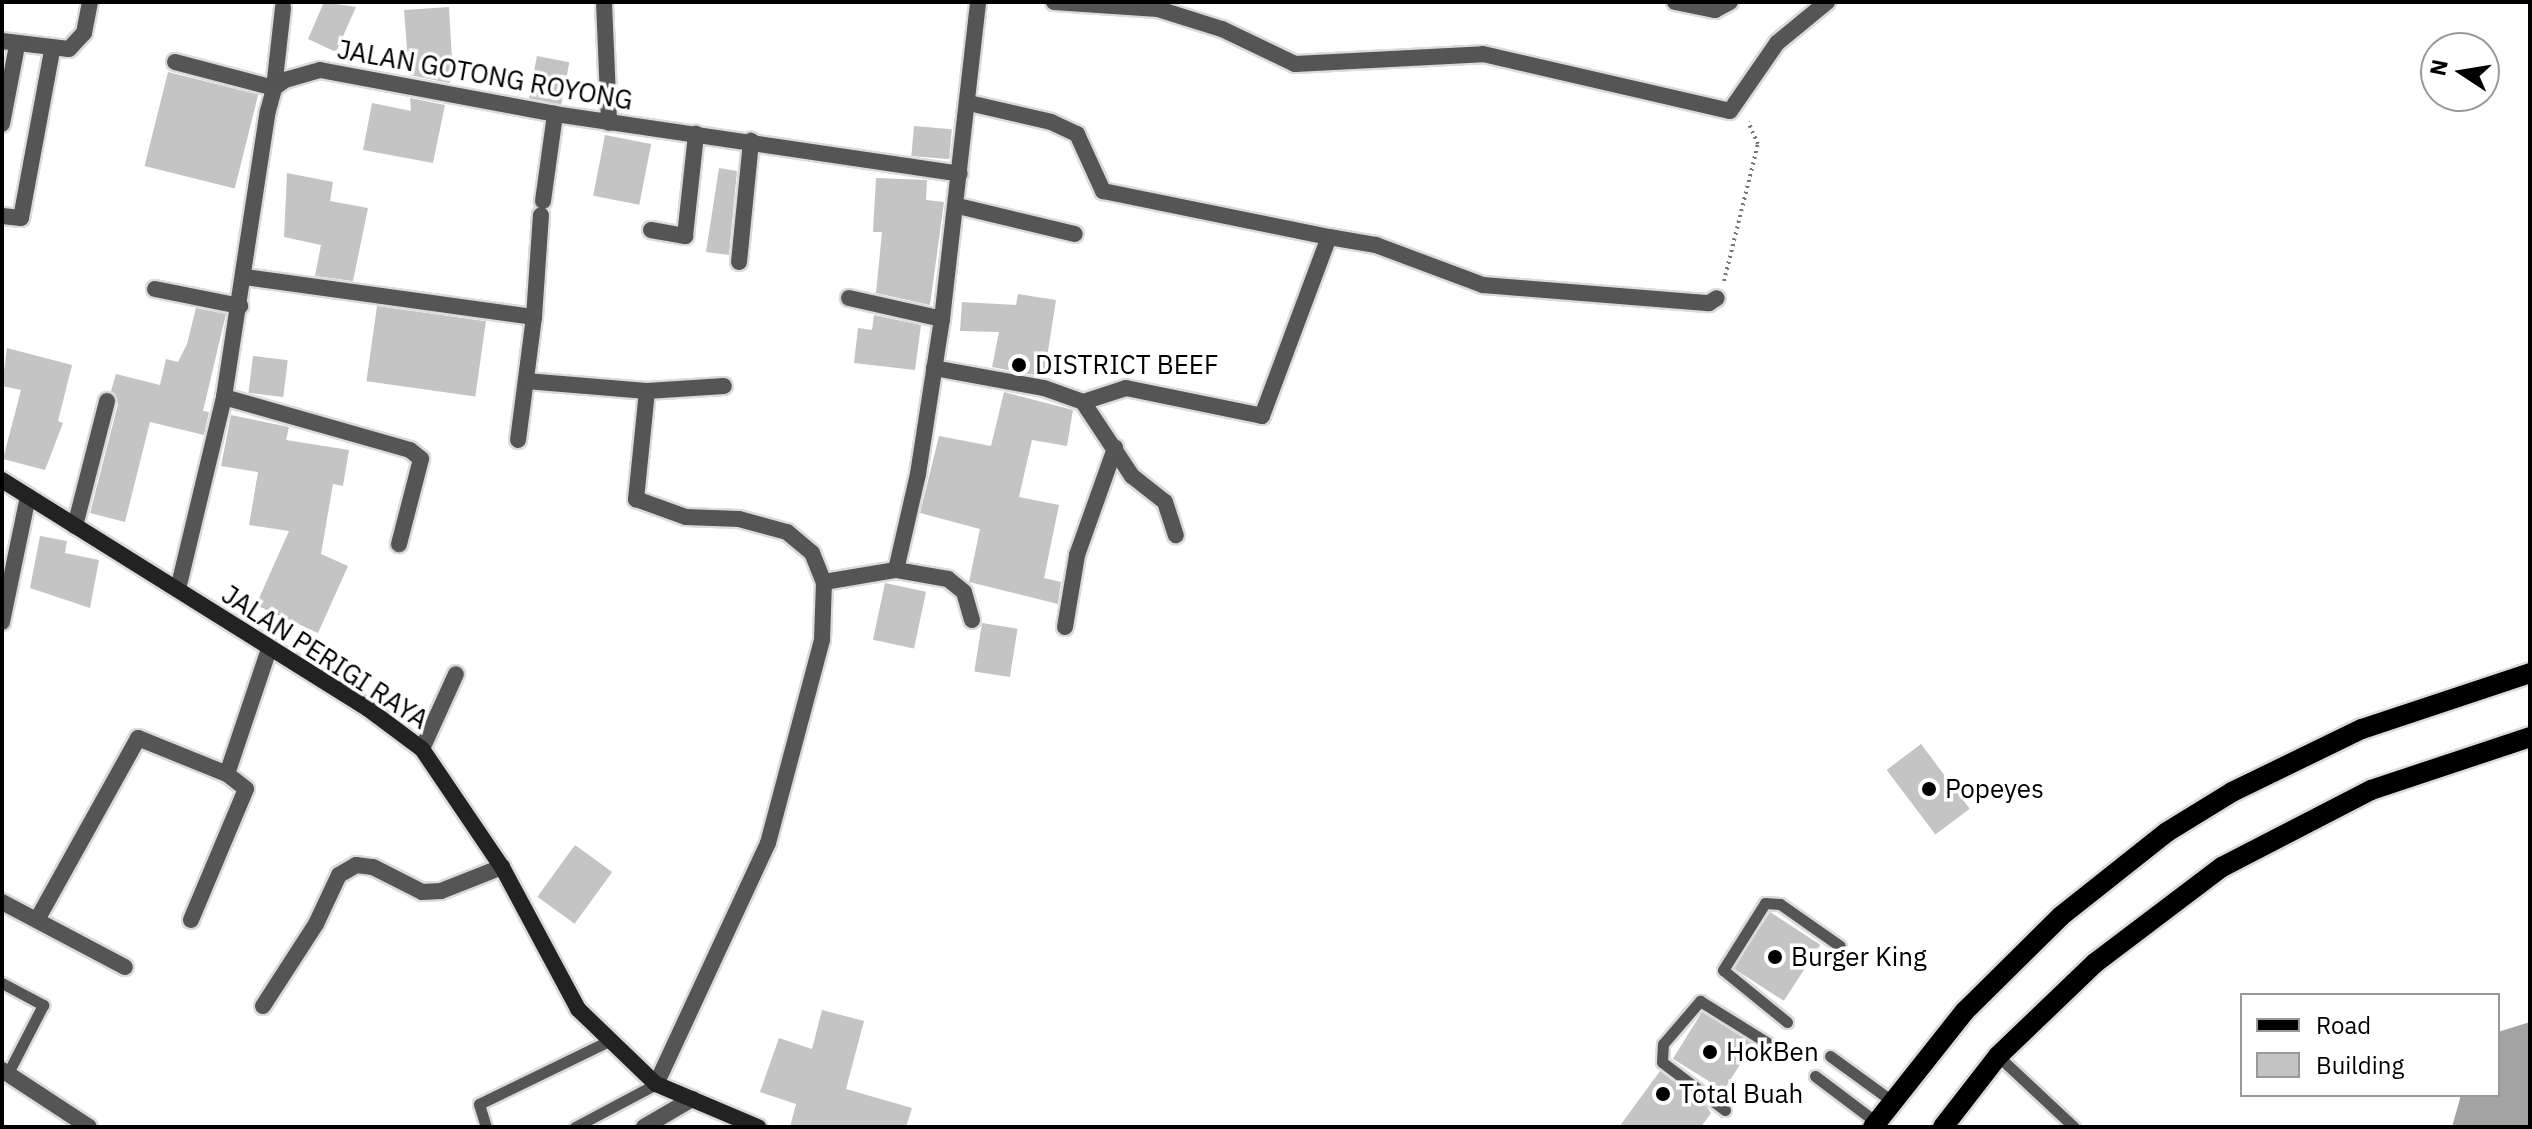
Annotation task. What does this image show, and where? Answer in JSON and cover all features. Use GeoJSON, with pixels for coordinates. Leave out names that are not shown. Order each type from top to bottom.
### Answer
{"type":"FeatureCollection","features":[{"type":"Feature","properties":{"kind":"main road"},"geometry":{"type":"LineString","coordinates":[[1874,1124],[1965,1011],[2061,916],[2167,832],[2232,792],[2362,729],[2530,673]]}},
{"type":"Feature","properties":{"kind":"main road"},"geometry":{"type":"LineString","coordinates":[[1943,1127],[1998,1056],[2095,963],[2243,855],[2371,790],[2530,737]]}},
{"type":"Feature","properties":{"kind":"street"},"geometry":{"type":"LineString","coordinates":[[2,124],[9,43],[52,51],[76,43],[90,2]]}},
{"type":"Feature","properties":{"kind":"street"},"geometry":{"type":"LineString","coordinates":[[604,2],[609,123]]}},
{"type":"Feature","properties":{"kind":"street"},"geometry":{"type":"LineString","coordinates":[[896,570],[942,319],[958,206],[978,2]]}},
{"type":"Feature","properties":{"kind":"street"},"geometry":{"type":"LineString","coordinates":[[1054,2],[1158,9],[1222,29],[1295,64],[1483,54],[1730,111],[1777,43],[1827,2]]}},
{"type":"Feature","properties":{"kind":"street"},"geometry":{"type":"LineString","coordinates":[[1675,2],[1722,6]]}},
{"type":"Feature","properties":{"kind":"street"},"geometry":{"type":"LineString","coordinates":[[178,589],[224,397],[274,88],[283,8]]}},
{"type":"Feature","properties":{"kind":"street"},"geometry":{"type":"LineString","coordinates":[[2,216],[21,218],[52,51]]}},
{"type":"Feature","properties":{"kind":"street"},"geometry":{"type":"LineString","coordinates":[[175,62],[274,88]]}},
{"type":"Feature","properties":{"kind":"street","name":"JALAN GOTONG ROYONG"},"geometry":{"type":"LineString","coordinates":[[274,88],[320,70],[609,123],[751,141],[960,174]]}},
{"type":"Feature","properties":{"kind":"street"},"geometry":{"type":"LineString","coordinates":[[969,103],[1051,122],[1077,134],[1103,191],[1376,245],[1483,285],[1709,303],[1717,298]]}},
{"type":"Feature","properties":{"kind":"street"},"geometry":{"type":"LineString","coordinates":[[518,440],[555,114]]}},
{"type":"Feature","properties":{"kind":"street"},"geometry":{"type":"LineString","coordinates":[[651,230],[685,236],[696,134]]}},
{"type":"Feature","properties":{"kind":"street"},"geometry":{"type":"LineString","coordinates":[[739,262],[751,141]]}},
{"type":"Feature","properties":{"kind":"street"},"geometry":{"type":"LineString","coordinates":[[958,206],[1075,234]]}},
{"type":"Feature","properties":{"kind":"street"},"geometry":{"type":"LineString","coordinates":[[1083,402],[1126,388],[1262,416],[1329,237]]}},
{"type":"Feature","properties":{"kind":"street"},"geometry":{"type":"LineString","coordinates":[[245,277],[534,317]]}},
{"type":"Feature","properties":{"kind":"street"},"geometry":{"type":"LineString","coordinates":[[155,289],[240,306]]}},
{"type":"Feature","properties":{"kind":"street"},"geometry":{"type":"LineString","coordinates":[[849,298],[942,319]]}},
{"type":"Feature","properties":{"kind":"street"},"geometry":{"type":"LineString","coordinates":[[934,368],[1044,388],[1083,402],[1132,476],[1165,502],[1176,535]]}},
{"type":"Feature","properties":{"kind":"street"},"geometry":{"type":"LineString","coordinates":[[526,381],[647,391],[724,386]]}},
{"type":"Feature","properties":{"kind":"street"},"geometry":{"type":"LineString","coordinates":[[647,391],[636,499],[686,517],[739,519],[787,532],[812,553],[824,582],[822,640],[768,843],[656,1084]]}},
{"type":"Feature","properties":{"kind":"street"},"geometry":{"type":"LineString","coordinates":[[224,397],[421,459],[399,544]]}},
{"type":"Feature","properties":{"kind":"street"},"geometry":{"type":"LineString","coordinates":[[75,526],[107,401]]}},
{"type":"Feature","properties":{"kind":"street"},"geometry":{"type":"LineString","coordinates":[[1065,627],[1077,555],[1098,480],[1115,448]]}},
{"type":"Feature","properties":{"kind":"street","name":"JALAN PERIGI RAYA"},"geometry":{"type":"LineString","coordinates":[[2,480],[178,589],[422,749],[502,867],[578,1009],[656,1084],[758,1127]]}},
{"type":"Feature","properties":{"kind":"street"},"geometry":{"type":"LineString","coordinates":[[2,622],[28,497]]}},
{"type":"Feature","properties":{"kind":"street"},"geometry":{"type":"LineString","coordinates":[[824,582],[896,570],[948,579],[964,592],[972,620]]}},
{"type":"Feature","properties":{"kind":"street"},"geometry":{"type":"LineString","coordinates":[[227,774],[269,649]]}},
{"type":"Feature","properties":{"kind":"street"},"geometry":{"type":"LineString","coordinates":[[422,749],[456,674]]}},
{"type":"Feature","properties":{"kind":"street"},"geometry":{"type":"LineString","coordinates":[[38,918],[133,739],[227,774],[247,795],[191,920]]}},
{"type":"Feature","properties":{"kind":"street"},"geometry":{"type":"LineString","coordinates":[[263,1006],[316,924],[339,875],[356,865],[373,867],[422,892],[441,891],[502,867]]}},
{"type":"Feature","properties":{"kind":"street"},"geometry":{"type":"LineString","coordinates":[[2,902],[38,918],[125,967]]}},
{"type":"Feature","properties":{"kind":"street"},"geometry":{"type":"LineString","coordinates":[[5,1072],[89,1127]]}},
{"type":"Feature","properties":{"kind":"street"},"geometry":{"type":"LineString","coordinates":[[644,1127],[692,1099]]}},
{"type":"Feature","properties":{"kind":"lane"},"geometry":{"type":"LineString","coordinates":[[1787,1022],[1723,970],[1765,903],[1780,904],[1840,946]]}},
{"type":"Feature","properties":{"kind":"lane"},"geometry":{"type":"LineString","coordinates":[[2,983],[43,1005],[5,1072]]}},
{"type":"Feature","properties":{"kind":"lane"},"geometry":{"type":"LineString","coordinates":[[1725,1110],[1662,1062],[1663,1044],[1700,1001],[1771,1045]]}},
{"type":"Feature","properties":{"kind":"lane"},"geometry":{"type":"LineString","coordinates":[[486,1127],[479,1104],[611,1040]]}},
{"type":"Feature","properties":{"kind":"lane"},"geometry":{"type":"LineString","coordinates":[[1830,1056],[1892,1101]]}},
{"type":"Feature","properties":{"kind":"lane"},"geometry":{"type":"LineString","coordinates":[[1998,1056],[2074,1127]]}},
{"type":"Feature","properties":{"kind":"lane"},"geometry":{"type":"LineString","coordinates":[[1815,1076],[1874,1124]]}},
{"type":"Feature","properties":{"kind":"lane"},"geometry":{"type":"LineString","coordinates":[[575,1127],[656,1084]]}},
{"type":"Feature","properties":{"kind":"path"},"geometry":{"type":"LineString","coordinates":[[1717,298],[1758,144],[1753,125],[1730,111]]}},
{"type":"Feature","properties":{"kind":"shaded area"},"geometry":{"type":"Polygon","coordinates":[[[2530,1022],[2530,1127],[2452,1127],[2460,1097],[2500,1097],[2500,1031],[2530,1022]]]}},
{"type":"Feature","properties":{"kind":"building"},"geometry":{"type":"Polygon","coordinates":[[[324,2],[356,7],[336,52],[308,39],[324,2]]]}},
{"type":"Feature","properties":{"kind":"building"},"geometry":{"type":"Polygon","coordinates":[[[449,7],[453,77],[449,83],[409,75],[404,10],[449,7]]]}},
{"type":"Feature","properties":{"kind":"building"},"geometry":{"type":"Polygon","coordinates":[[[537,56],[569,62],[561,105],[529,98],[537,56]]]}},
{"type":"Feature","properties":{"kind":"building"},"geometry":{"type":"Polygon","coordinates":[[[168,72],[258,94],[235,189],[145,166],[168,72]]]}},
{"type":"Feature","properties":{"kind":"building"},"geometry":{"type":"Polygon","coordinates":[[[410,98],[445,105],[433,163],[363,150],[372,103],[411,111],[410,98]]]}},
{"type":"Feature","properties":{"kind":"building"},"geometry":{"type":"Polygon","coordinates":[[[914,126],[952,129],[949,159],[911,156],[914,126]]]}},
{"type":"Feature","properties":{"kind":"building"},"geometry":{"type":"Polygon","coordinates":[[[605,135],[651,144],[639,205],[593,196],[605,135]]]}},
{"type":"Feature","properties":{"kind":"building"},"geometry":{"type":"Polygon","coordinates":[[[719,168],[737,171],[729,255],[706,252],[719,168]]]}},
{"type":"Feature","properties":{"kind":"building"},"geometry":{"type":"Polygon","coordinates":[[[287,173],[333,182],[330,201],[368,208],[353,281],[315,276],[321,245],[284,237],[287,173]]]}},
{"type":"Feature","properties":{"kind":"building"},"geometry":{"type":"Polygon","coordinates":[[[876,178],[927,180],[926,200],[944,202],[930,305],[876,293],[882,232],[873,232],[876,178]]]}},
{"type":"Feature","properties":{"kind":"building"},"geometry":{"type":"Polygon","coordinates":[[[1018,294],[1056,300],[1044,377],[992,367],[999,332],[960,331],[962,302],[1016,305],[1018,294]]]}},
{"type":"Feature","properties":{"kind":"building"},"geometry":{"type":"Polygon","coordinates":[[[377,306],[486,321],[475,397],[366,381],[377,306]]]}},
{"type":"Feature","properties":{"kind":"building"},"geometry":{"type":"Polygon","coordinates":[[[196,308],[226,314],[203,411],[209,412],[204,435],[150,422],[125,522],[90,513],[118,404],[111,391],[116,374],[160,385],[166,359],[178,362],[187,344],[196,308]]]}},
{"type":"Feature","properties":{"kind":"building"},"geometry":{"type":"Polygon","coordinates":[[[874,315],[921,325],[915,370],[854,363],[858,328],[872,330],[874,315]]]}},
{"type":"Feature","properties":{"kind":"building"},"geometry":{"type":"Polygon","coordinates":[[[7,348],[72,365],[58,421],[63,423],[45,470],[3,459],[21,390],[2,386],[7,348]]]}},
{"type":"Feature","properties":{"kind":"building"},"geometry":{"type":"Polygon","coordinates":[[[253,356],[288,360],[283,397],[248,393],[253,356]]]}},
{"type":"Feature","properties":{"kind":"building"},"geometry":{"type":"Polygon","coordinates":[[[1004,392],[1073,410],[1067,446],[1032,440],[1019,497],[1059,505],[1044,578],[1061,582],[1058,604],[969,582],[980,529],[920,513],[939,436],[991,446],[1004,392]]]}},
{"type":"Feature","properties":{"kind":"building"},"geometry":{"type":"Polygon","coordinates":[[[231,415],[289,427],[286,440],[349,450],[343,486],[333,484],[321,554],[348,566],[318,633],[256,605],[289,531],[249,525],[258,472],[221,466],[231,415]]]}},
{"type":"Feature","properties":{"kind":"building"},"geometry":{"type":"Polygon","coordinates":[[[40,536],[67,541],[65,553],[99,560],[90,608],[30,588],[40,536]]]}},
{"type":"Feature","properties":{"kind":"building"},"geometry":{"type":"Polygon","coordinates":[[[885,583],[926,592],[914,648],[873,640],[885,583]]]}},
{"type":"Feature","properties":{"kind":"building"},"geometry":{"type":"Polygon","coordinates":[[[982,623],[1018,629],[1010,677],[974,671],[982,623]]]}},
{"type":"Feature","properties":{"kind":"building","name":"Popeyes"},"geometry":{"type":"Polygon","coordinates":[[[1921,744],[1970,809],[1935,835],[1887,770],[1921,744]]]}},
{"type":"Feature","properties":{"kind":"building"},"geometry":{"type":"Polygon","coordinates":[[[575,845],[612,872],[575,924],[537,897],[575,845]]]}},
{"type":"Feature","properties":{"kind":"building","name":"Burger King"},"geometry":{"type":"Polygon","coordinates":[[[1770,912],[1820,945],[1784,1001],[1734,968],[1770,912]]]}},
{"type":"Feature","properties":{"kind":"building"},"geometry":{"type":"Polygon","coordinates":[[[822,1010],[864,1021],[846,1089],[912,1108],[906,1127],[790,1127],[796,1104],[760,1092],[779,1038],[812,1049],[822,1010]]]}},
{"type":"Feature","properties":{"kind":"building","name":"HokBen"},"geometry":{"type":"Polygon","coordinates":[[[1702,1012],[1753,1044],[1724,1090],[1673,1059],[1702,1012]]]}},
{"type":"Feature","properties":{"kind":"building","name":"Total Buah"},"geometry":{"type":"Polygon","coordinates":[[[1660,1071],[1707,1107],[1711,1113],[1701,1127],[1619,1127],[1660,1071]]]}},
{"type":"Feature","properties":{"kind":"place","name":"DISTRICT BEEF"},"geometry":{"type":"Point","coordinates":[1019,365]}},
{"type":"Feature","properties":{"kind":"place","name":"Popeyes"},"geometry":{"type":"Point","coordinates":[1929,789]}},
{"type":"Feature","properties":{"kind":"place","name":"Burger King"},"geometry":{"type":"Point","coordinates":[1775,957]}},
{"type":"Feature","properties":{"kind":"place","name":"HokBen"},"geometry":{"type":"Point","coordinates":[1710,1052]}},
{"type":"Feature","properties":{"kind":"place","name":"Total Buah"},"geometry":{"type":"Point","coordinates":[1663,1094]}}]}
